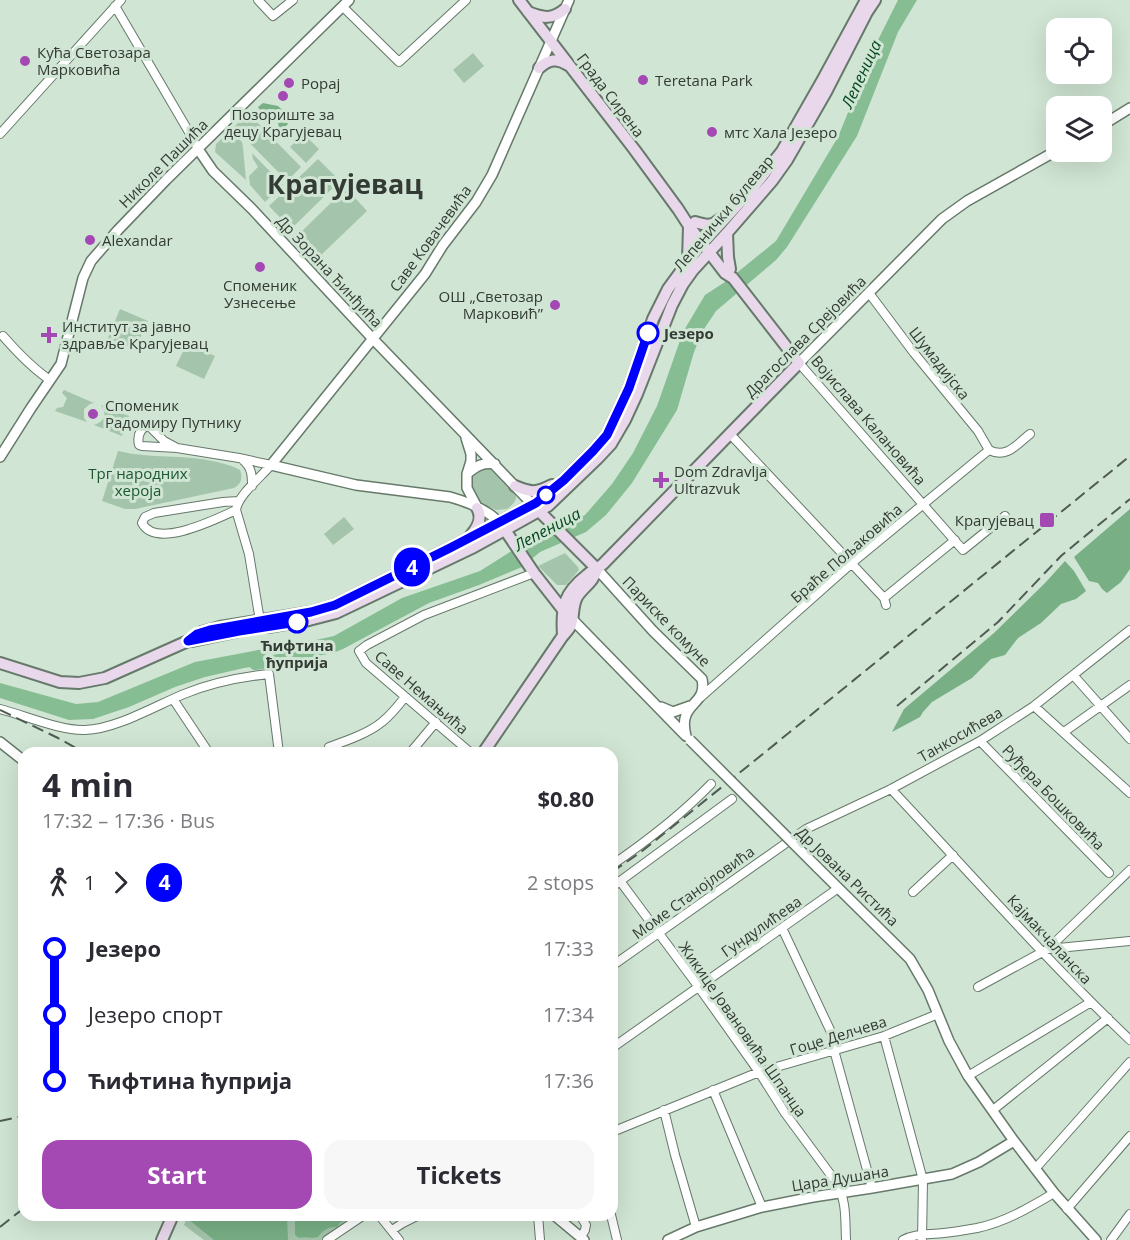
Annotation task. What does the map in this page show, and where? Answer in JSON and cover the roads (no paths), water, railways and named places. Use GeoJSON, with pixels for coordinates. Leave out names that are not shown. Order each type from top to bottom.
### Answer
{"type":"FeatureCollection","features":[{"type":"Feature","properties":{"kind":"main road","name":"Града Сирена"},"geometry":{"type":"LineString","coordinates":[[519,0],[678,209],[709,245]]}},
{"type":"Feature","properties":{"kind":"main road","name":"Лепенички булевар"},"geometry":{"type":"LineString","coordinates":[[0,663],[60,682],[88,682],[115,675],[188,641],[202,632],[311,612],[335,605],[467,539],[502,526],[536,508],[548,506],[597,459],[615,437],[637,394],[668,314],[683,284],[735,208],[790,140],[866,0]]}},
{"type":"Feature","properties":{"kind":"main road","name":"Лепенички булевар"},"geometry":{"type":"LineString","coordinates":[[536,508],[600,444],[611,428],[629,388],[658,308],[668,289],[688,261],[727,233],[772,181],[796,146],[875,0]]}},
{"type":"Feature","properties":{"kind":"main road"},"geometry":{"type":"LineString","coordinates":[[528,12],[549,17],[559,14],[567,5]]}},
{"type":"Feature","properties":{"kind":"main road"},"geometry":{"type":"LineString","coordinates":[[539,68],[551,60],[570,65]]}},
{"type":"Feature","properties":{"kind":"main road"},"geometry":{"type":"LineString","coordinates":[[688,261],[692,224],[713,225],[735,208]]}},
{"type":"Feature","properties":{"kind":"main road"},"geometry":{"type":"LineString","coordinates":[[683,284],[704,268],[711,266],[730,273],[727,233]]}},
{"type":"Feature","properties":{"kind":"main road","name":"Војислава Калановића"},"geometry":{"type":"LineString","coordinates":[[709,245],[799,363]]}},
{"type":"Feature","properties":{"kind":"main road","name":"Драгослава Срејовића"},"geometry":{"type":"LineString","coordinates":[[563,635],[572,620],[574,605],[579,594],[594,578],[597,570],[799,363]]}},
{"type":"Feature","properties":{"kind":"main road"},"geometry":{"type":"LineString","coordinates":[[515,486],[536,492],[564,480]]}},
{"type":"Feature","properties":{"kind":"main road"},"geometry":{"type":"LineString","coordinates":[[467,539],[480,521],[480,512],[477,508]]}},
{"type":"Feature","properties":{"kind":"main road"},"geometry":{"type":"LineString","coordinates":[[536,508],[597,570]]}},
{"type":"Feature","properties":{"kind":"main road","name":"Лепенички булевар"},"geometry":{"type":"LineString","coordinates":[[188,641],[327,616],[474,547],[502,526]]}},
{"type":"Feature","properties":{"kind":"main road","name":"Др Јована Ристића"},"geometry":{"type":"LineString","coordinates":[[502,526],[563,610]]}},
{"type":"Feature","properties":{"kind":"main road","name":"Драгослава Срејовића"},"geometry":{"type":"LineString","coordinates":[[563,635],[562,618],[566,597],[587,574],[597,570]]}},
{"type":"Feature","properties":{"kind":"main road"},"geometry":{"type":"LineString","coordinates":[[550,594],[566,597],[579,594]]}},
{"type":"Feature","properties":{"kind":"main road"},"geometry":{"type":"LineString","coordinates":[[487,747],[563,635]]}},
{"type":"Feature","properties":{"kind":"main road"},"geometry":{"type":"LineString","coordinates":[[162,1240],[170,1221]]}},
{"type":"Feature","properties":{"kind":"street"},"geometry":{"type":"LineString","coordinates":[[258,0],[273,16],[293,0]]}},
{"type":"Feature","properties":{"kind":"street"},"geometry":{"type":"LineString","coordinates":[[346,3],[399,62],[466,0]]}},
{"type":"Feature","properties":{"kind":"street"},"geometry":{"type":"LineString","coordinates":[[0,134],[118,3]]}},
{"type":"Feature","properties":{"kind":"street","name":"Др Зорана Ђинђића"},"geometry":{"type":"LineString","coordinates":[[118,3],[198,149],[213,171],[252,209],[536,508]]}},
{"type":"Feature","properties":{"kind":"street","name":"Николе Пашића"},"geometry":{"type":"LineString","coordinates":[[0,457],[64,358],[79,290],[91,261],[138,209],[346,3]]}},
{"type":"Feature","properties":{"kind":"street","name":"Саве Ковачевића"},"geometry":{"type":"LineString","coordinates":[[271,465],[425,273],[484,189],[567,5]]}},
{"type":"Feature","properties":{"kind":"street"},"geometry":{"type":"LineString","coordinates":[[1112,119],[1130,108]]}},
{"type":"Feature","properties":{"kind":"street","name":"Драгослава Срејовића"},"geometry":{"type":"LineString","coordinates":[[799,363],[930,230],[951,212],[1046,157]]}},
{"type":"Feature","properties":{"kind":"street","name":"Шумадијска"},"geometry":{"type":"LineString","coordinates":[[868,293],[978,431],[989,450]]}},
{"type":"Feature","properties":{"kind":"street"},"geometry":{"type":"LineString","coordinates":[[3,336],[17,352],[50,380]]}},
{"type":"Feature","properties":{"kind":"street","name":"Војислава Калановића"},"geometry":{"type":"LineString","coordinates":[[799,363],[963,550],[1005,516]]}},
{"type":"Feature","properties":{"kind":"street"},"geometry":{"type":"LineString","coordinates":[[177,448],[164,441],[148,425],[140,430],[138,440],[139,445],[142,446],[177,448],[239,458],[356,485],[464,501],[488,514],[502,526]]}},
{"type":"Feature","properties":{"kind":"street"},"geometry":{"type":"LineString","coordinates":[[730,434],[852,563],[885,602],[955,540]]}},
{"type":"Feature","properties":{"kind":"street"},"geometry":{"type":"LineString","coordinates":[[989,450],[996,454],[1008,452],[1030,434]]}},
{"type":"Feature","properties":{"kind":"street"},"geometry":{"type":"LineString","coordinates":[[465,435],[471,451],[467,488],[477,508]]}},
{"type":"Feature","properties":{"kind":"street","name":"Браће Пољаковића"},"geometry":{"type":"LineString","coordinates":[[701,697],[852,563],[989,450]]}},
{"type":"Feature","properties":{"kind":"street"},"geometry":{"type":"LineString","coordinates":[[239,458],[250,468],[252,486]]}},
{"type":"Feature","properties":{"kind":"street"},"geometry":{"type":"LineString","coordinates":[[467,474],[481,464],[495,464]]}},
{"type":"Feature","properties":{"kind":"street"},"geometry":{"type":"LineString","coordinates":[[237,505],[223,502],[154,513],[145,517],[142,523],[154,532],[174,532],[204,525],[237,505],[271,465]]}},
{"type":"Feature","properties":{"kind":"street"},"geometry":{"type":"LineString","coordinates":[[237,505],[249,554],[260,621]]}},
{"type":"Feature","properties":{"kind":"street","name":"Париске комуне"},"geometry":{"type":"LineString","coordinates":[[597,570],[702,679],[711,681],[722,678]]}},
{"type":"Feature","properties":{"kind":"street","name":"Саве Немањића"},"geometry":{"type":"LineString","coordinates":[[464,747],[366,663],[359,652],[360,649],[424,615],[533,571]]}},
{"type":"Feature","properties":{"kind":"street","name":"Др Јована Ристића"},"geometry":{"type":"LineString","coordinates":[[563,610],[837,889],[910,959],[928,990],[949,1041],[968,1076],[1035,1169],[1096,1240]]}},
{"type":"Feature","properties":{"kind":"street","name":"Танкосићева"},"geometry":{"type":"LineString","coordinates":[[789,839],[817,823],[891,789],[980,741],[1034,706],[1130,630]]}},
{"type":"Feature","properties":{"kind":"street"},"geometry":{"type":"LineString","coordinates":[[0,709],[65,728],[85,730],[114,723],[200,688],[269,674],[278,747]]}},
{"type":"Feature","properties":{"kind":"street"},"geometry":{"type":"LineString","coordinates":[[1074,675],[1130,740]]}},
{"type":"Feature","properties":{"kind":"street"},"geometry":{"type":"LineString","coordinates":[[688,738],[684,722],[686,713],[701,697],[702,679]]}},
{"type":"Feature","properties":{"kind":"street"},"geometry":{"type":"LineString","coordinates":[[1064,732],[1130,685]]}},
{"type":"Feature","properties":{"kind":"street"},"geometry":{"type":"LineString","coordinates":[[329,747],[354,738],[378,725],[405,697]]}},
{"type":"Feature","properties":{"kind":"street"},"geometry":{"type":"LineString","coordinates":[[173,699],[205,747]]}},
{"type":"Feature","properties":{"kind":"street"},"geometry":{"type":"LineString","coordinates":[[654,703],[670,712],[692,705]]}},
{"type":"Feature","properties":{"kind":"street"},"geometry":{"type":"LineString","coordinates":[[1034,706],[1130,793]]}},
{"type":"Feature","properties":{"kind":"street"},"geometry":{"type":"LineString","coordinates":[[415,747],[436,722]]}},
{"type":"Feature","properties":{"kind":"street","name":"Руђера Бошковића"},"geometry":{"type":"LineString","coordinates":[[980,741],[1109,873]]}},
{"type":"Feature","properties":{"kind":"street"},"geometry":{"type":"LineString","coordinates":[[0,742],[18,756]]}},
{"type":"Feature","properties":{"kind":"street"},"geometry":{"type":"LineString","coordinates":[[618,861],[644,843],[711,784]]}},
{"type":"Feature","properties":{"kind":"street","name":"Кајмакчаланска"},"geometry":{"type":"LineString","coordinates":[[891,789],[1045,950],[1091,1002],[1130,1040]]}},
{"type":"Feature","properties":{"kind":"street"},"geometry":{"type":"LineString","coordinates":[[620,881],[732,799]]}},
{"type":"Feature","properties":{"kind":"street","name":"Моме Станојловића"},"geometry":{"type":"LineString","coordinates":[[618,962],[789,839]]}},
{"type":"Feature","properties":{"kind":"street"},"geometry":{"type":"LineString","coordinates":[[913,892],[953,855]]}},
{"type":"Feature","properties":{"kind":"street"},"geometry":{"type":"LineString","coordinates":[[978,987],[1045,950],[1130,870]]}},
{"type":"Feature","properties":{"kind":"street","name":"Жикице Јовановића Шпанца"},"geometry":{"type":"LineString","coordinates":[[620,881],[698,986],[842,1193]]}},
{"type":"Feature","properties":{"kind":"street","name":"Гундулићева"},"geometry":{"type":"LineString","coordinates":[[618,1044],[837,889]]}},
{"type":"Feature","properties":{"kind":"street"},"geometry":{"type":"LineString","coordinates":[[782,928],[837,1049],[872,1188]]}},
{"type":"Feature","properties":{"kind":"street"},"geometry":{"type":"LineString","coordinates":[[1045,950],[1130,941]]}},
{"type":"Feature","properties":{"kind":"street"},"geometry":{"type":"LineString","coordinates":[[968,1076],[1091,1002]]}},
{"type":"Feature","properties":{"kind":"street","name":"Гоце Делчева"},"geometry":{"type":"LineString","coordinates":[[618,1129],[759,1072],[884,1036],[938,1014]]}},
{"type":"Feature","properties":{"kind":"street"},"geometry":{"type":"LineString","coordinates":[[993,1110],[1108,1018]]}},
{"type":"Feature","properties":{"kind":"street"},"geometry":{"type":"LineString","coordinates":[[884,1036],[923,1180],[922,1237]]}},
{"type":"Feature","properties":{"kind":"street"},"geometry":{"type":"LineString","coordinates":[[1035,1169],[1130,1062]]}},
{"type":"Feature","properties":{"kind":"street"},"geometry":{"type":"LineString","coordinates":[[713,1090],[762,1207]]}},
{"type":"Feature","properties":{"kind":"street"},"geometry":{"type":"LineString","coordinates":[[664,1110],[696,1227]]}},
{"type":"Feature","properties":{"kind":"street"},"geometry":{"type":"LineString","coordinates":[[1067,1209],[1130,1136]]}},
{"type":"Feature","properties":{"kind":"street","name":"Цара Душана"},"geometry":{"type":"LineString","coordinates":[[668,1240],[696,1227],[762,1207],[923,1180],[960,1171],[1014,1141]]}},
{"type":"Feature","properties":{"kind":"street"},"geometry":{"type":"LineString","coordinates":[[842,1193],[846,1240]]}},
{"type":"Feature","properties":{"kind":"street"},"geometry":{"type":"LineString","coordinates":[[903,1240],[913,1235],[922,1237],[978,1227],[1007,1219],[1054,1193]]}},
{"type":"Feature","properties":{"kind":"street"},"geometry":{"type":"LineString","coordinates":[[1111,1240],[1130,1214]]}},
{"type":"Feature","properties":{"kind":"street"},"geometry":{"type":"LineString","coordinates":[[327,1240],[355,1221]]}},
{"type":"Feature","properties":{"kind":"street"},"geometry":{"type":"LineString","coordinates":[[384,1221],[399,1240]]}},
{"type":"Feature","properties":{"kind":"street"},"geometry":{"type":"LineString","coordinates":[[392,1230],[407,1221]]}},
{"type":"Feature","properties":{"kind":"street"},"geometry":{"type":"LineString","coordinates":[[538,1221],[540,1240]]}},
{"type":"Feature","properties":{"kind":"street"},"geometry":{"type":"LineString","coordinates":[[561,1221],[583,1239],[586,1227],[584,1221]]}},
{"type":"Feature","properties":{"kind":"street"},"geometry":{"type":"LineString","coordinates":[[612,1221],[617,1240]]}},
{"type":"Feature","properties":{"kind":"waterway","name":"Лепеница"},"geometry":{"type":"LineString","coordinates":[[255,664],[309,655]]}},
{"type":"Feature","properties":{"kind":"railway"},"geometry":{"type":"LineString","coordinates":[[618,868],[748,766],[1130,456]]}},
{"type":"Feature","properties":{"kind":"railway"},"geometry":{"type":"LineString","coordinates":[[897,706],[998,622],[1061,556],[1130,499]]}},
{"type":"Feature","properties":{"kind":"railway"},"geometry":{"type":"LineString","coordinates":[[0,710],[74,747]]}},
{"type":"Feature","properties":{"kind":"railway"},"geometry":{"type":"LineString","coordinates":[[0,1121],[18,1117]]}},
{"type":"Feature","properties":{"kind":"railway"},"geometry":{"type":"LineString","coordinates":[[0,1227],[18,1213]]}},
{"type":"Feature","properties":{"kind":"place","name":"Кућа Светозара Марковића"},"geometry":{"type":"Point","coordinates":[25,61]}},
{"type":"Feature","properties":{"kind":"place","name":"Teretana Park"},"geometry":{"type":"Point","coordinates":[643,80]}},
{"type":"Feature","properties":{"kind":"place","name":"Popaj"},"geometry":{"type":"Point","coordinates":[289,83]}},
{"type":"Feature","properties":{"kind":"place","name":"Позориште за децу Крагујевац"},"geometry":{"type":"Point","coordinates":[283,96]}},
{"type":"Feature","properties":{"kind":"place","name":"мтс Хала Језеро"},"geometry":{"type":"Point","coordinates":[712,132]}},
{"type":"Feature","properties":{"kind":"place","name":"Alexandar"},"geometry":{"type":"Point","coordinates":[90,240]}},
{"type":"Feature","properties":{"kind":"place","name":"Споменик Узнесење"},"geometry":{"type":"Point","coordinates":[260,267]}},
{"type":"Feature","properties":{"kind":"place","name":"ОШ „Светозар Марковић”"},"geometry":{"type":"Point","coordinates":[555,305]}},
{"type":"Feature","properties":{"kind":"place","name":"Језеро"},"geometry":{"type":"Point","coordinates":[648,333]}},
{"type":"Feature","properties":{"kind":"place","name":"Институт за јавно здравље Крагујевац"},"geometry":{"type":"Point","coordinates":[49,335]}},
{"type":"Feature","properties":{"kind":"place","name":"Споменик Радомиру Путнику"},"geometry":{"type":"Point","coordinates":[93,414]}},
{"type":"Feature","properties":{"kind":"place","name":"Dom Zdravlja Ultrazvuk"},"geometry":{"type":"Point","coordinates":[661,480]}},
{"type":"Feature","properties":{"kind":"place","name":"Крагујевац"},"geometry":{"type":"Point","coordinates":[1047,520]}},
{"type":"Feature","properties":{"kind":"place","name":"Ћифтина ћуприја"},"geometry":{"type":"Point","coordinates":[297,622]}},
{"type":"Feature","properties":{"kind":"district","name":"Крагујевац"},"geometry":{"type":"Point","coordinates":[345,183]}},
{"type":"Feature","properties":{"kind":"park label","name":"Трг народних хероја"},"geometry":{"type":"Point","coordinates":[138,482]}}]}
